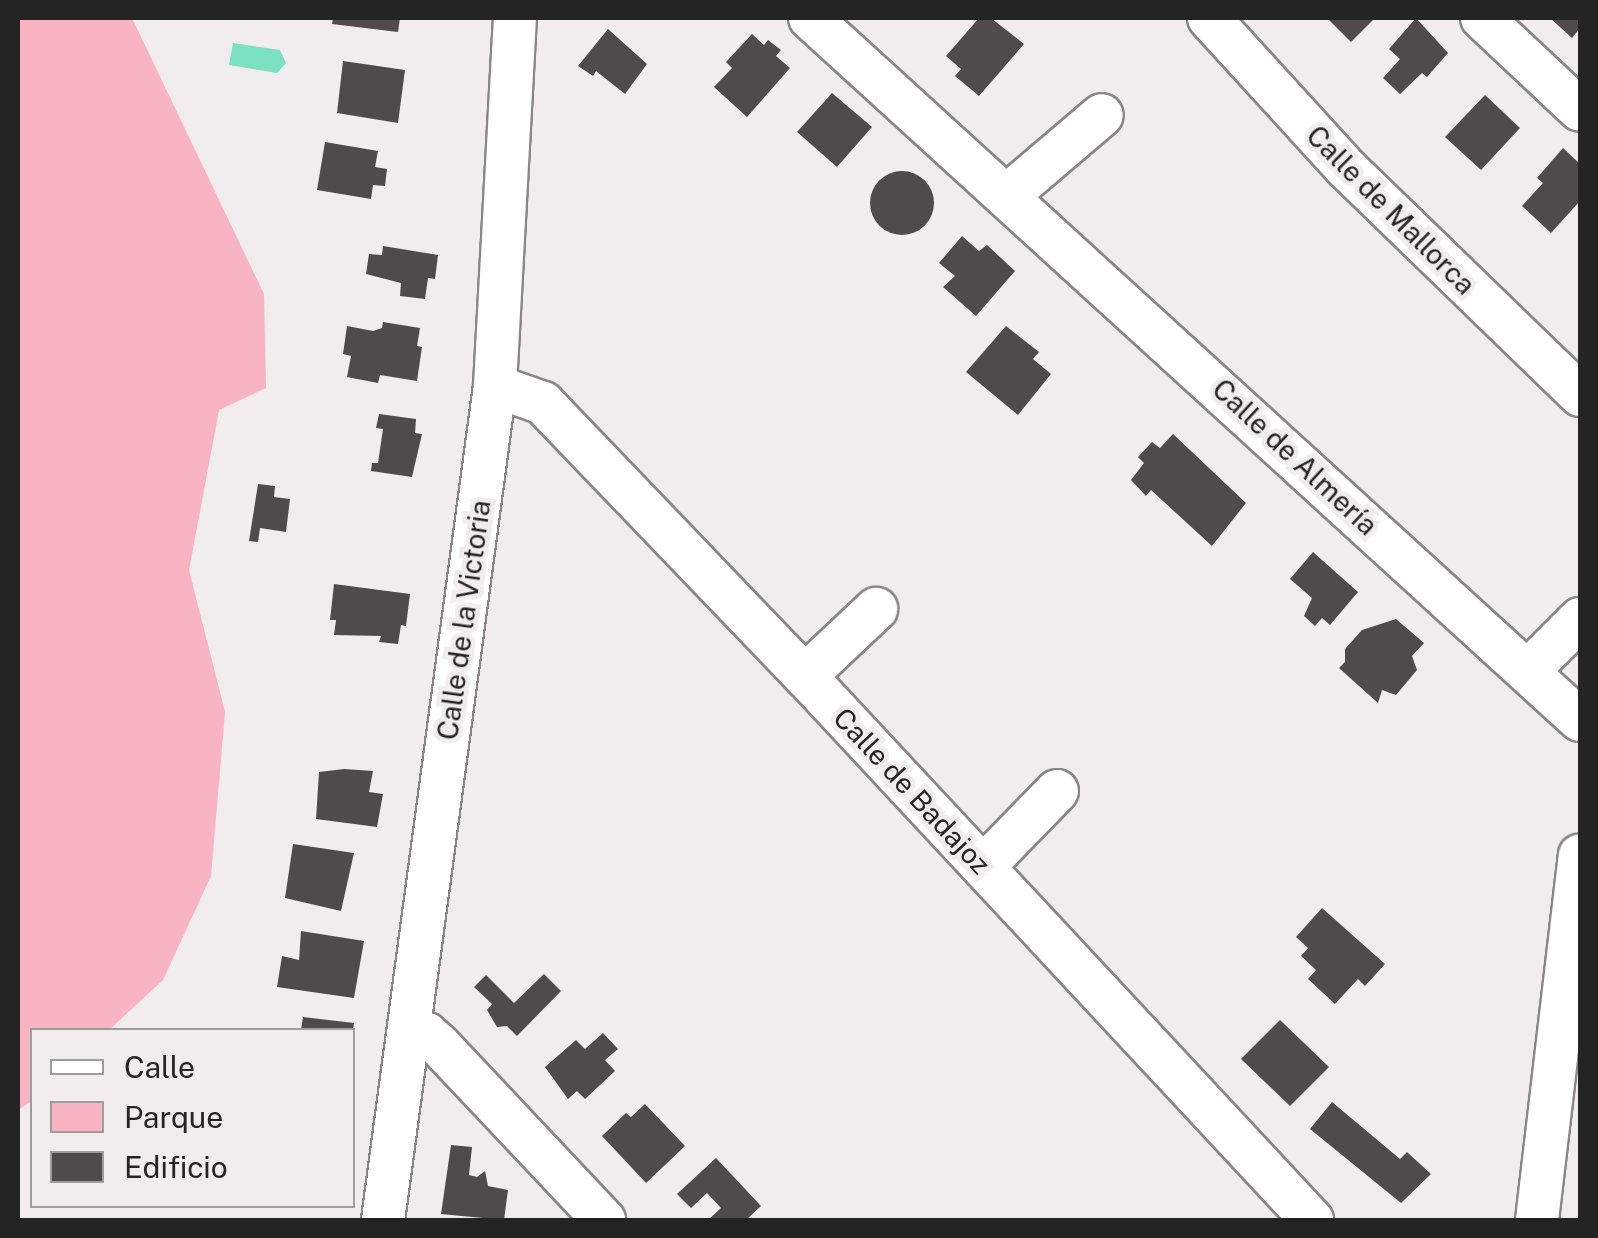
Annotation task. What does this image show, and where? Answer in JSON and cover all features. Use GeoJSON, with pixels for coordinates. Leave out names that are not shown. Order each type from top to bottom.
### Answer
{"type":"FeatureCollection","features":[{"type":"Feature","properties":{"kind":"street","name":"Calle de la Victoria"},"geometry":{"type":"LineString","coordinates":[[383,1220],[495,386],[515,18]]}},
{"type":"Feature","properties":{"kind":"street","name":"Calle de Almería"},"geometry":{"type":"LineString","coordinates":[[810,18],[1580,720]]}},
{"type":"Feature","properties":{"kind":"street","name":"Calle de Mallorca"},"geometry":{"type":"LineString","coordinates":[[1209,18],[1347,169],[1580,395]]}},
{"type":"Feature","properties":{"kind":"street"},"geometry":{"type":"LineString","coordinates":[[1482,18],[1580,110]]}},
{"type":"Feature","properties":{"kind":"street"},"geometry":{"type":"LineString","coordinates":[[1008,195],[1102,115]]}},
{"type":"Feature","properties":{"kind":"street","name":"Calle de Badajoz"},"geometry":{"type":"LineString","coordinates":[[495,386],[543,402],[806,676],[1312,1220]]}},
{"type":"Feature","properties":{"kind":"street"},"geometry":{"type":"LineString","coordinates":[[806,676],[876,608]]}},
{"type":"Feature","properties":{"kind":"street"},"geometry":{"type":"LineString","coordinates":[[1528,671],[1580,620]]}},
{"type":"Feature","properties":{"kind":"street"},"geometry":{"type":"LineString","coordinates":[[983,866],[1057,791]]}},
{"type":"Feature","properties":{"kind":"street"},"geometry":{"type":"LineString","coordinates":[[1537,1220],[1562,1150],[1580,856]]}},
{"type":"Feature","properties":{"kind":"street"},"geometry":{"type":"LineString","coordinates":[[409,1030],[427,1034],[439,1045],[604,1220]]}},
{"type":"Feature","properties":{"kind":"green space"},"geometry":{"type":"Polygon","coordinates":[[[18,18],[132,18],[264,294],[266,388],[219,410],[189,570],[225,712],[211,876],[163,980],[111,1028],[30,1028],[30,1102],[18,1110],[18,18]]]}},
{"type":"Feature","properties":{"kind":"shaded area"},"geometry":{"type":"Polygon","coordinates":[[[233,43],[280,50],[286,63],[277,73],[229,65],[233,43]]]}},
{"type":"Feature","properties":{"kind":"building"},"geometry":{"type":"Polygon","coordinates":[[[333,18],[400,18],[398,32],[332,24],[333,18]]]}},
{"type":"Feature","properties":{"kind":"building"},"geometry":{"type":"Polygon","coordinates":[[[979,18],[991,18],[1024,44],[979,96],[955,76],[961,69],[946,56],[979,18]]]}},
{"type":"Feature","properties":{"kind":"building"},"geometry":{"type":"Polygon","coordinates":[[[1327,18],[1375,18],[1351,42],[1327,18]]]}},
{"type":"Feature","properties":{"kind":"building"},"geometry":{"type":"Polygon","coordinates":[[[1416,18],[1448,53],[1427,77],[1422,73],[1400,94],[1383,78],[1400,59],[1389,49],[1416,18]]]}},
{"type":"Feature","properties":{"kind":"building"},"geometry":{"type":"Polygon","coordinates":[[[1550,18],[1580,18],[1580,28],[1572,38],[1550,18]]]}},
{"type":"Feature","properties":{"kind":"building"},"geometry":{"type":"Polygon","coordinates":[[[608,29],[647,64],[625,94],[596,71],[593,76],[578,66],[608,29]]]}},
{"type":"Feature","properties":{"kind":"building"},"geometry":{"type":"Polygon","coordinates":[[[752,34],[764,45],[768,40],[781,50],[776,56],[790,68],[747,117],[714,87],[732,68],[726,62],[752,34]]]}},
{"type":"Feature","properties":{"kind":"building"},"geometry":{"type":"Polygon","coordinates":[[[343,61],[405,70],[398,123],[337,113],[343,61]]]}},
{"type":"Feature","properties":{"kind":"building"},"geometry":{"type":"Polygon","coordinates":[[[832,93],[872,127],[837,167],[797,132],[832,93]]]}},
{"type":"Feature","properties":{"kind":"building"},"geometry":{"type":"Polygon","coordinates":[[[1485,95],[1520,128],[1481,170],[1445,137],[1485,95]]]}},
{"type":"Feature","properties":{"kind":"building"},"geometry":{"type":"Polygon","coordinates":[[[325,142],[378,151],[375,167],[387,169],[385,186],[373,185],[371,199],[317,190],[325,142]]]}},
{"type":"Feature","properties":{"kind":"building"},"geometry":{"type":"Polygon","coordinates":[[[1563,148],[1580,164],[1580,201],[1551,233],[1522,206],[1543,183],[1537,178],[1563,148]]]}},
{"type":"Feature","properties":{"kind":"building"},"geometry":{"type":"Polygon","coordinates":[[[902,171],[925,180],[934,203],[925,226],[902,235],[879,226],[870,203],[879,180],[902,171]]]}},
{"type":"Feature","properties":{"kind":"building"},"geometry":{"type":"Polygon","coordinates":[[[962,236],[979,251],[987,245],[1015,271],[976,316],[943,287],[955,276],[939,263],[962,236]]]}},
{"type":"Feature","properties":{"kind":"building"},"geometry":{"type":"Polygon","coordinates":[[[383,246],[438,255],[435,279],[428,278],[425,299],[400,296],[401,283],[366,274],[369,254],[382,255],[383,246]]]}},
{"type":"Feature","properties":{"kind":"building"},"geometry":{"type":"Polygon","coordinates":[[[383,322],[420,328],[417,346],[422,347],[417,381],[380,375],[378,383],[347,377],[351,356],[343,354],[347,326],[373,331],[382,328],[383,322]]]}},
{"type":"Feature","properties":{"kind":"building"},"geometry":{"type":"Polygon","coordinates":[[[1006,326],[1039,352],[1033,359],[1051,374],[1018,415],[966,372],[1006,326]]]}},
{"type":"Feature","properties":{"kind":"building"},"geometry":{"type":"Polygon","coordinates":[[[379,414],[416,419],[415,433],[422,434],[412,477],[371,471],[372,463],[378,463],[383,429],[376,428],[379,414]]]}},
{"type":"Feature","properties":{"kind":"building"},"geometry":{"type":"Polygon","coordinates":[[[1173,434],[1246,503],[1212,546],[1151,490],[1146,496],[1131,480],[1144,463],[1138,457],[1152,442],[1160,448],[1173,434]]]}},
{"type":"Feature","properties":{"kind":"building"},"geometry":{"type":"Polygon","coordinates":[[[258,484],[275,486],[274,497],[290,499],[286,532],[260,528],[258,542],[249,541],[258,484]]]}},
{"type":"Feature","properties":{"kind":"building"},"geometry":{"type":"Polygon","coordinates":[[[1313,552],[1358,592],[1330,625],[1322,618],[1315,626],[1304,616],[1312,598],[1290,579],[1313,552]]]}},
{"type":"Feature","properties":{"kind":"building"},"geometry":{"type":"Polygon","coordinates":[[[334,584],[410,594],[406,626],[401,625],[398,644],[379,642],[381,636],[334,635],[336,620],[330,620],[334,584]]]}},
{"type":"Feature","properties":{"kind":"building"},"geometry":{"type":"Polygon","coordinates":[[[1396,619],[1424,643],[1412,656],[1417,670],[1396,695],[1382,690],[1378,703],[1339,668],[1345,662],[1345,649],[1362,630],[1396,619]]]}},
{"type":"Feature","properties":{"kind":"building"},"geometry":{"type":"Polygon","coordinates":[[[373,771],[369,792],[383,794],[377,827],[316,819],[319,772],[373,771]]]}},
{"type":"Feature","properties":{"kind":"building"},"geometry":{"type":"Polygon","coordinates":[[[293,844],[354,853],[341,911],[285,898],[293,844]]]}},
{"type":"Feature","properties":{"kind":"building"},"geometry":{"type":"Polygon","coordinates":[[[1322,908],[1385,964],[1365,986],[1358,979],[1335,1004],[1308,979],[1316,970],[1301,956],[1308,948],[1296,937],[1322,908]]]}},
{"type":"Feature","properties":{"kind":"building"},"geometry":{"type":"Polygon","coordinates":[[[301,931],[364,941],[354,998],[277,987],[282,956],[299,960],[301,931]]]}},
{"type":"Feature","properties":{"kind":"building"},"geometry":{"type":"Polygon","coordinates":[[[544,974],[561,991],[517,1036],[507,1026],[497,1027],[487,1010],[492,1004],[474,987],[486,975],[514,1003],[544,974]]]}},
{"type":"Feature","properties":{"kind":"building"},"geometry":{"type":"Polygon","coordinates":[[[303,1017],[354,1023],[353,1028],[301,1028],[303,1017]]]}},
{"type":"Feature","properties":{"kind":"building"},"geometry":{"type":"Polygon","coordinates":[[[1280,1020],[1329,1067],[1290,1106],[1241,1059],[1280,1020]]]}},
{"type":"Feature","properties":{"kind":"building"},"geometry":{"type":"Polygon","coordinates":[[[603,1033],[618,1049],[605,1060],[615,1071],[585,1099],[577,1091],[568,1099],[545,1067],[576,1040],[585,1049],[603,1033]]]}},
{"type":"Feature","properties":{"kind":"building"},"geometry":{"type":"Polygon","coordinates":[[[1332,1102],[1400,1159],[1407,1152],[1431,1174],[1401,1203],[1310,1129],[1332,1102]]]}},
{"type":"Feature","properties":{"kind":"building"},"geometry":{"type":"Polygon","coordinates":[[[645,1104],[685,1146],[646,1183],[602,1136],[626,1113],[631,1117],[645,1104]]]}},
{"type":"Feature","properties":{"kind":"building"},"geometry":{"type":"Polygon","coordinates":[[[451,1145],[472,1147],[469,1175],[477,1177],[485,1171],[488,1186],[508,1190],[504,1220],[441,1214],[451,1145]]]}},
{"type":"Feature","properties":{"kind":"building"},"geometry":{"type":"Polygon","coordinates":[[[716,1158],[761,1206],[746,1220],[708,1220],[721,1208],[707,1193],[691,1208],[677,1194],[716,1158]]]}}]}
